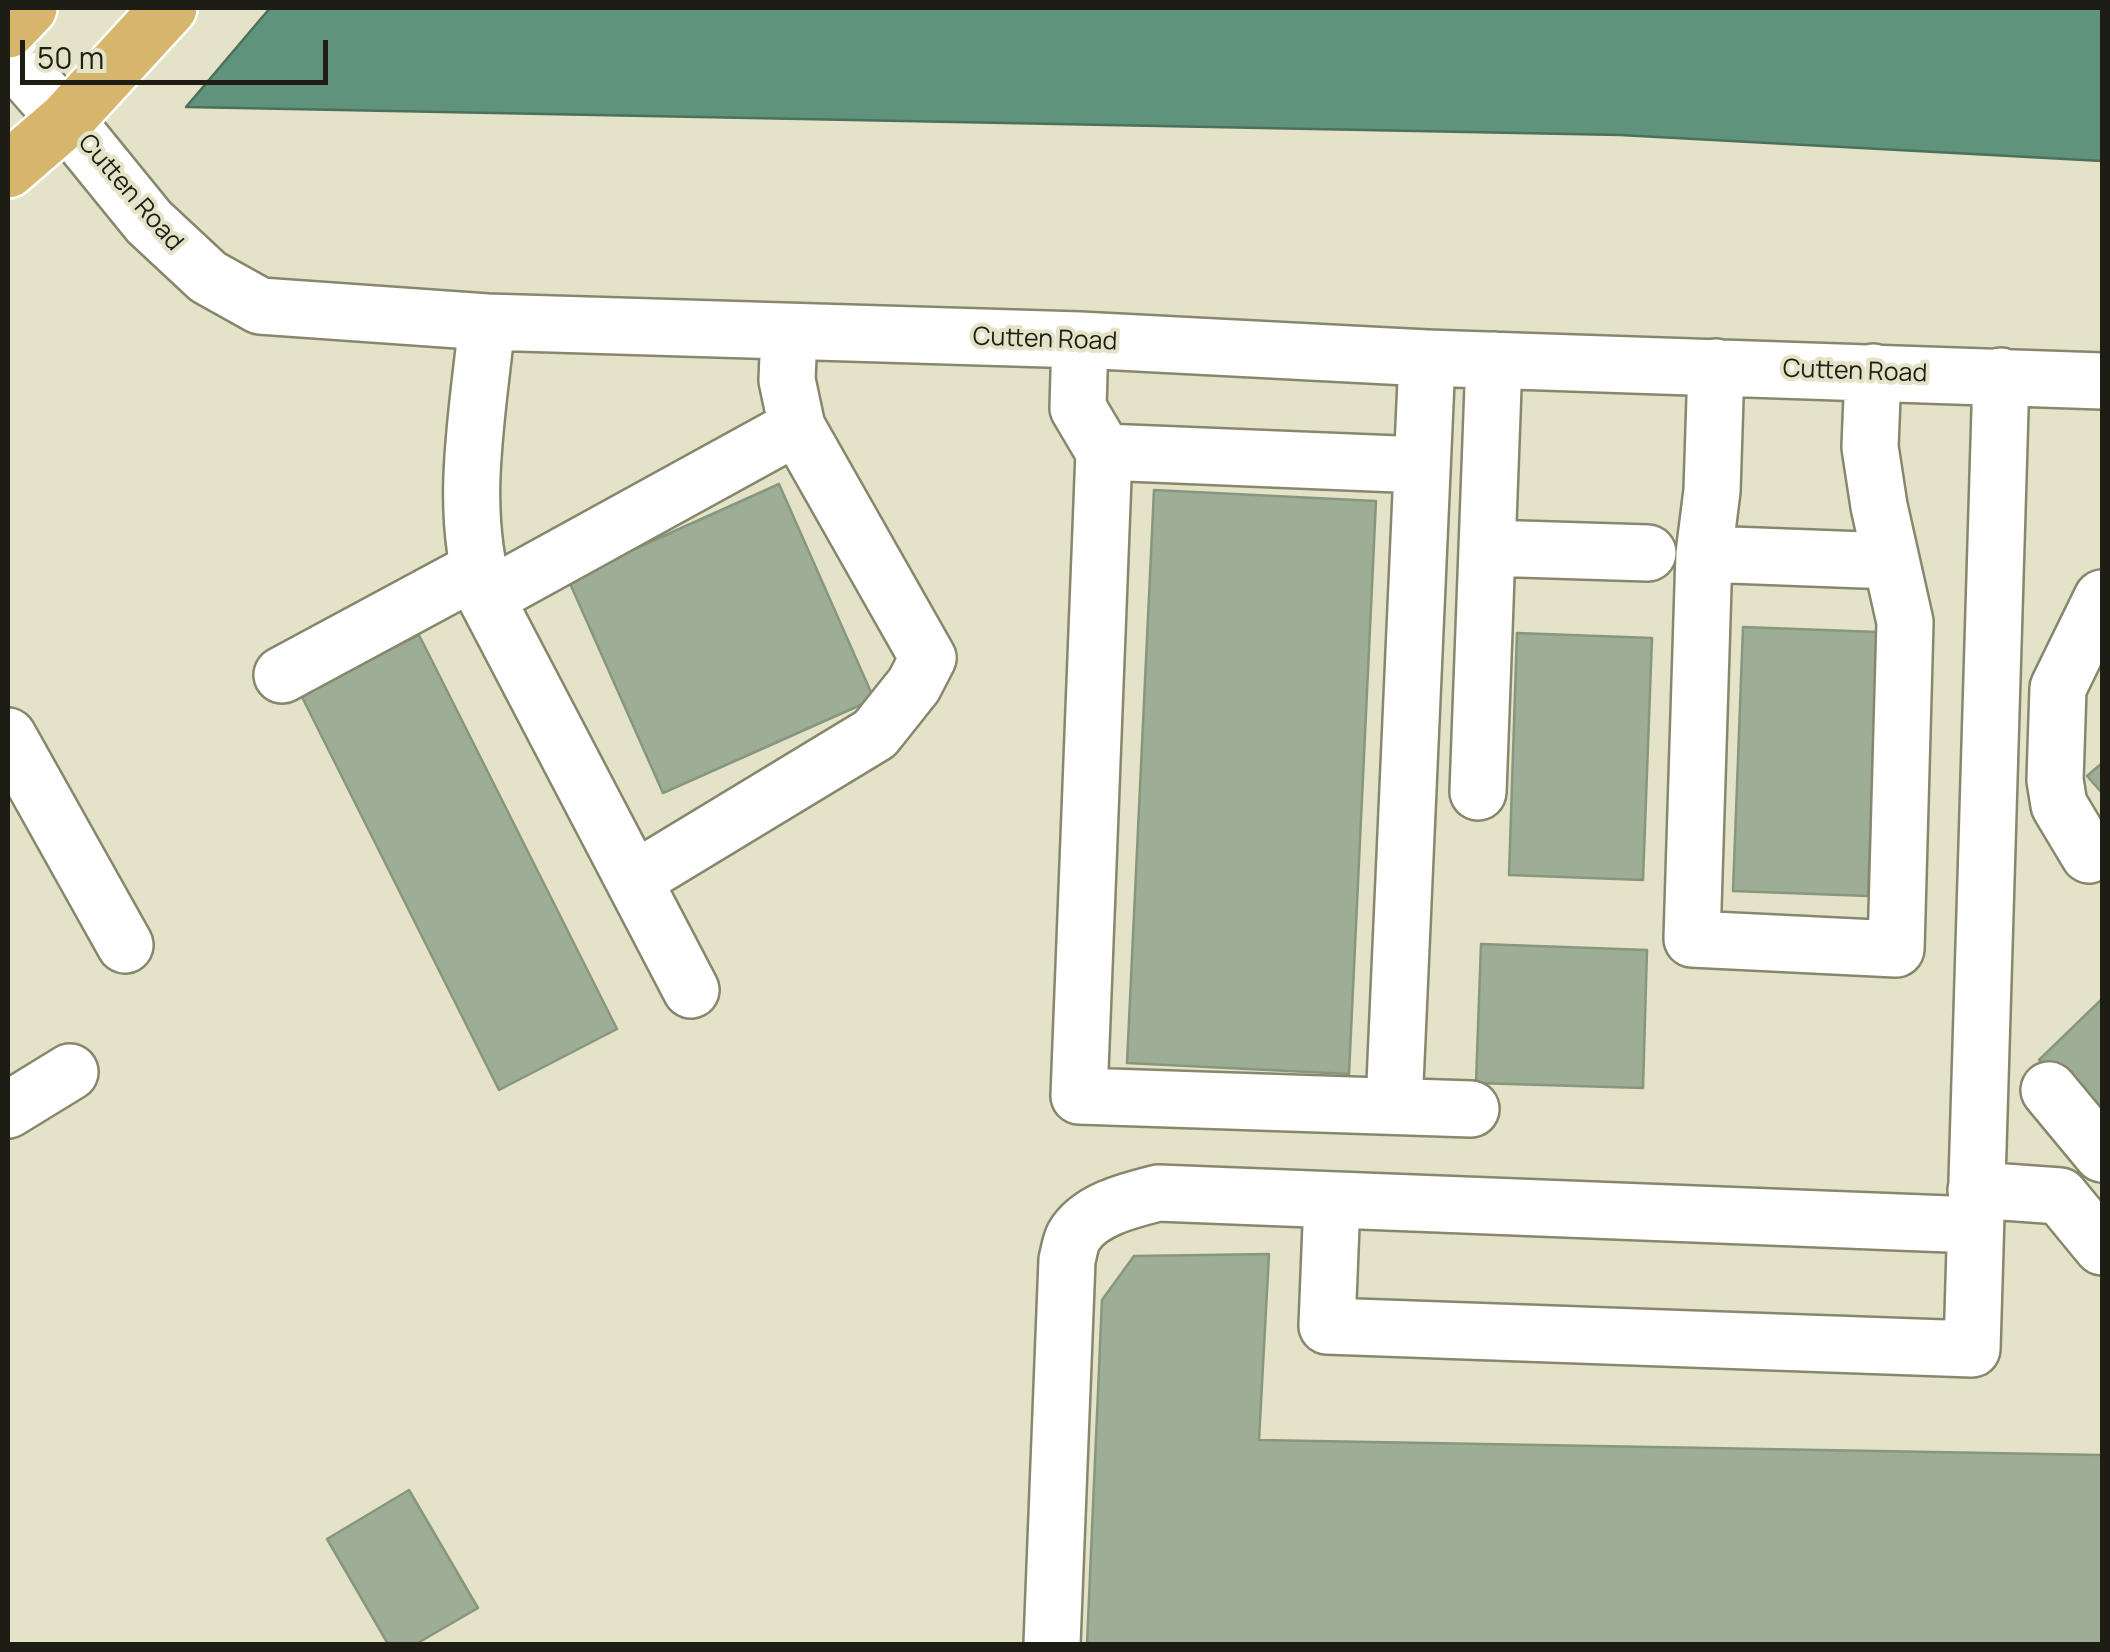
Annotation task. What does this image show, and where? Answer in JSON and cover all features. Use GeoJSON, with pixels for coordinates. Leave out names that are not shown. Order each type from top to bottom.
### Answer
{"type":"FeatureCollection","features":[{"type":"Feature","properties":{"kind":"main road"},"geometry":{"type":"LineString","coordinates":[[8,30],[29,8]]}},
{"type":"Feature","properties":{"kind":"main road"},"geometry":{"type":"LineString","coordinates":[[66,120],[169,8]]}},
{"type":"Feature","properties":{"kind":"main road","name":"Cutten Road"},"geometry":{"type":"LineString","coordinates":[[8,170],[66,120]]}},
{"type":"Feature","properties":{"kind":"street","name":"Cutten Road"},"geometry":{"type":"LineString","coordinates":[[8,54],[149,222],[208,277],[260,306],[487,322],[1080,340],[1427,358],[2102,381]]}},
{"type":"Feature","properties":{"kind":"street"},"geometry":{"type":"LineString","coordinates":[[487,322],[470,519],[482,584],[691,990]]}},
{"type":"Feature","properties":{"kind":"street"},"geometry":{"type":"LineString","coordinates":[[634,880],[875,734],[914,684],[928,658],[798,427],[787,380],[788,332]]}},
{"type":"Feature","properties":{"kind":"street"},"geometry":{"type":"LineString","coordinates":[[1080,340],[1078,408],[1104,452],[1079,1096],[1472,1108]]}},
{"type":"Feature","properties":{"kind":"street"},"geometry":{"type":"LineString","coordinates":[[1394,1106],[1427,358]]}},
{"type":"Feature","properties":{"kind":"street"},"geometry":{"type":"LineString","coordinates":[[1478,792],[1494,360]]}},
{"type":"Feature","properties":{"kind":"street"},"geometry":{"type":"LineString","coordinates":[[1716,368],[1712,491],[1704,554],[1692,939],[1896,950],[1905,622],[1870,446],[1873,372]]}},
{"type":"Feature","properties":{"kind":"street"},"geometry":{"type":"LineString","coordinates":[[1332,1200],[1328,1326],[1972,1349],[2001,376]]}},
{"type":"Feature","properties":{"kind":"street"},"geometry":{"type":"LineString","coordinates":[[282,675],[482,584],[798,427]]}},
{"type":"Feature","properties":{"kind":"street"},"geometry":{"type":"LineString","coordinates":[[1104,452],[1422,465]]}},
{"type":"Feature","properties":{"kind":"street"},"geometry":{"type":"LineString","coordinates":[[1488,548],[1648,554]]}},
{"type":"Feature","properties":{"kind":"street"},"geometry":{"type":"LineString","coordinates":[[1704,554],[1891,561]]}},
{"type":"Feature","properties":{"kind":"street"},"geometry":{"type":"LineString","coordinates":[[2090,854],[2059,806],[2055,780],[2058,688],[2102,598]]}},
{"type":"Feature","properties":{"kind":"street"},"geometry":{"type":"LineString","coordinates":[[8,736],[125,945]]}},
{"type":"Feature","properties":{"kind":"street"},"geometry":{"type":"LineString","coordinates":[[8,1110],[70,1072]]}},
{"type":"Feature","properties":{"kind":"street"},"geometry":{"type":"LineString","coordinates":[[2049,1090],[2102,1154]]}},
{"type":"Feature","properties":{"kind":"street"},"geometry":{"type":"LineString","coordinates":[[1052,1644],[1067,1260],[1074,1236],[1090,1220],[1124,1202],[1158,1193],[1332,1200],[1975,1207],[2060,1196],[2102,1247]]}},
{"type":"Feature","properties":{"kind":"shaded area"},"geometry":{"type":"Polygon","coordinates":[[[270,8],[2102,8],[2102,161],[1620,135],[186,107],[270,8]]]}},
{"type":"Feature","properties":{"kind":"building"},"geometry":{"type":"Polygon","coordinates":[[[779,484],[874,699],[663,793],[568,579],[779,484]]]}},
{"type":"Feature","properties":{"kind":"building"},"geometry":{"type":"Polygon","coordinates":[[[1154,490],[1376,501],[1349,1074],[1127,1063],[1154,490]]]}},
{"type":"Feature","properties":{"kind":"building"},"geometry":{"type":"Polygon","coordinates":[[[1743,627],[1878,632],[1868,896],[1733,891],[1743,627]]]}},
{"type":"Feature","properties":{"kind":"building"},"geometry":{"type":"Polygon","coordinates":[[[1517,633],[1652,638],[1643,880],[1509,875],[1517,633]]]}},
{"type":"Feature","properties":{"kind":"building"},"geometry":{"type":"Polygon","coordinates":[[[419,635],[617,1029],[499,1090],[301,695],[419,635]]]}},
{"type":"Feature","properties":{"kind":"building"},"geometry":{"type":"Polygon","coordinates":[[[2102,763],[2102,793],[2087,776],[2102,763]]]}},
{"type":"Feature","properties":{"kind":"building"},"geometry":{"type":"Polygon","coordinates":[[[1481,944],[1647,950],[1643,1088],[1476,1083],[1481,944]]]}},
{"type":"Feature","properties":{"kind":"building"},"geometry":{"type":"Polygon","coordinates":[[[2102,999],[2102,1130],[2039,1060],[2102,999]]]}},
{"type":"Feature","properties":{"kind":"building"},"geometry":{"type":"Polygon","coordinates":[[[1269,1254],[1259,1440],[2102,1455],[2102,1644],[1087,1644],[1102,1300],[1134,1256],[1269,1254]]]}},
{"type":"Feature","properties":{"kind":"building"},"geometry":{"type":"Polygon","coordinates":[[[409,1490],[478,1608],[416,1644],[388,1644],[327,1539],[409,1490]]]}}]}
